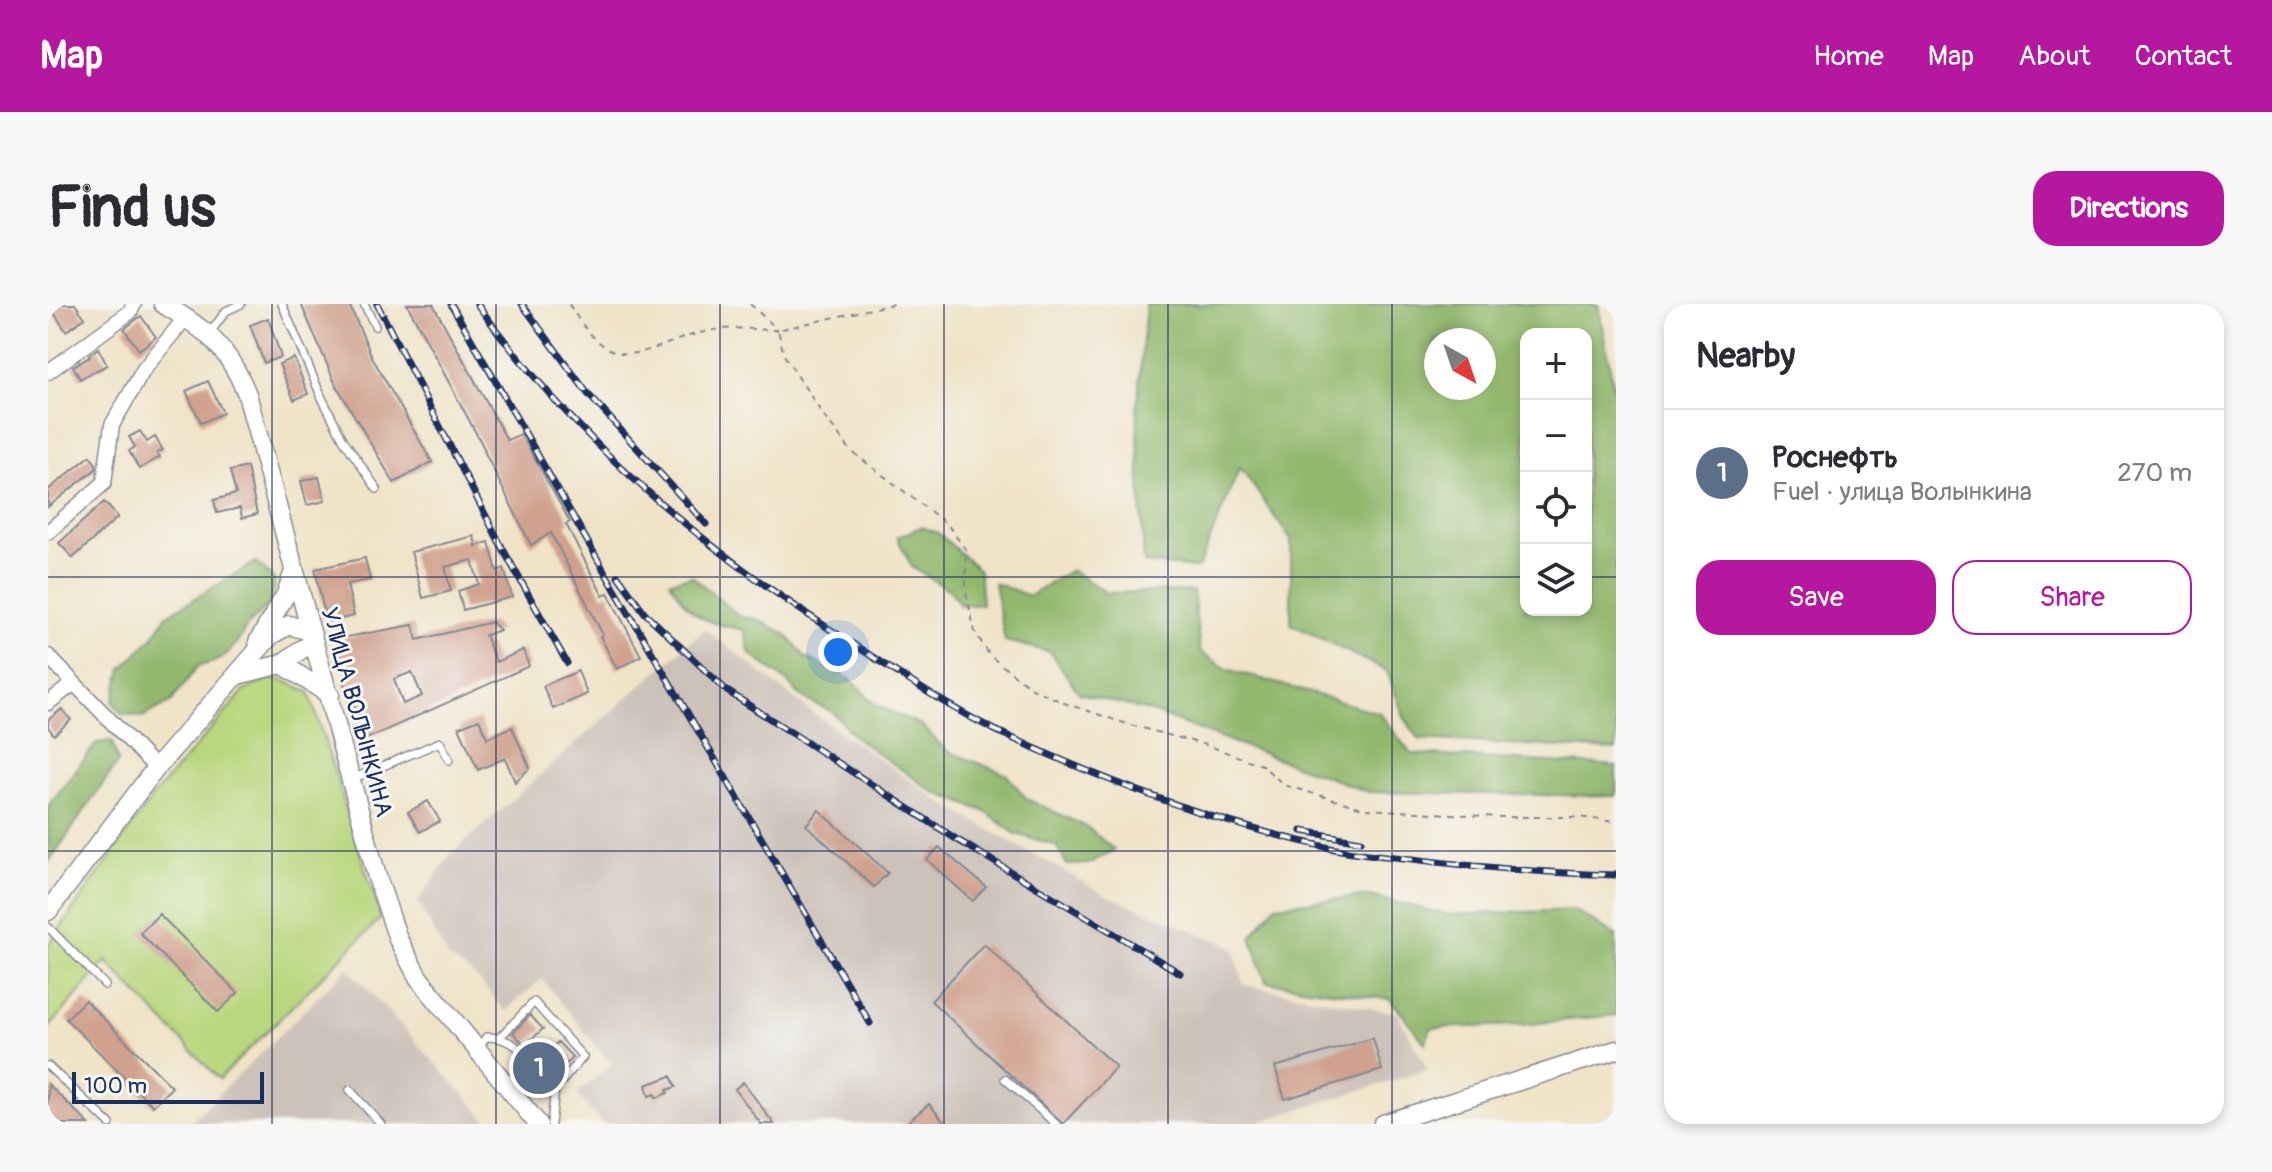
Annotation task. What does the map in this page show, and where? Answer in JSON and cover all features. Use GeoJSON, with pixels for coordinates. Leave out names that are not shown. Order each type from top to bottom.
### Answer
{"type":"FeatureCollection","features":[{"type":"Feature","properties":{"kind":"street"},"geometry":{"type":"LineString","coordinates":[[48,372],[130,312],[134,304]]}},
{"type":"Feature","properties":{"kind":"street","name":"УЛИЦА ВОЛЫНКИНА"},"geometry":{"type":"LineString","coordinates":[[163,304],[209,334],[236,367],[247,394],[377,877],[398,939],[418,977],[538,1124]]}},
{"type":"Feature","properties":{"kind":"street"},"geometry":{"type":"LineString","coordinates":[[48,532],[104,483],[112,425],[144,369],[186,317]]}},
{"type":"Feature","properties":{"kind":"street"},"geometry":{"type":"LineString","coordinates":[[237,675],[286,594],[294,571]]}},
{"type":"Feature","properties":{"kind":"street"},"geometry":{"type":"LineString","coordinates":[[48,911],[156,768],[271,635],[289,625],[312,637],[282,664],[237,675]]}},
{"type":"Feature","properties":{"kind":"street"},"geometry":{"type":"LineString","coordinates":[[48,656],[156,768]]}},
{"type":"Feature","properties":{"kind":"street"},"geometry":{"type":"LineString","coordinates":[[282,664],[330,695]]}},
{"type":"Feature","properties":{"kind":"street"},"geometry":{"type":"LineString","coordinates":[[48,703],[73,684]]}},
{"type":"Feature","properties":{"kind":"street"},"geometry":{"type":"LineString","coordinates":[[1383,1124],[1616,1050]]}},
{"type":"Feature","properties":{"kind":"lane"},"geometry":{"type":"LineString","coordinates":[[209,334],[226,311],[241,304]]}},
{"type":"Feature","properties":{"kind":"lane"},"geometry":{"type":"LineString","coordinates":[[282,304],[343,439],[377,489]]}},
{"type":"Feature","properties":{"kind":"lane"},"geometry":{"type":"LineString","coordinates":[[364,304],[375,326]]}},
{"type":"Feature","properties":{"kind":"lane"},"geometry":{"type":"LineString","coordinates":[[352,779],[440,742],[449,760]]}},
{"type":"Feature","properties":{"kind":"lane"},"geometry":{"type":"LineString","coordinates":[[48,927],[105,985]]}},
{"type":"Feature","properties":{"kind":"lane"},"geometry":{"type":"LineString","coordinates":[[501,1036],[534,1002],[583,1057],[555,1089],[551,1124]]}},
{"type":"Feature","properties":{"kind":"lane"},"geometry":{"type":"LineString","coordinates":[[477,1052],[486,1037],[501,1036],[513,1042],[555,1089]]}},
{"type":"Feature","properties":{"kind":"lane"},"geometry":{"type":"LineString","coordinates":[[48,1066],[110,1124]]}},
{"type":"Feature","properties":{"kind":"lane"},"geometry":{"type":"LineString","coordinates":[[1005,1079],[1056,1124]]}},
{"type":"Feature","properties":{"kind":"lane"},"geometry":{"type":"LineString","coordinates":[[350,1090],[381,1124]]}},
{"type":"Feature","properties":{"kind":"path"},"geometry":{"type":"LineString","coordinates":[[569,304],[583,328],[610,351],[632,354],[658,349],[676,339],[722,329],[778,330],[893,304]]}},
{"type":"Feature","properties":{"kind":"path"},"geometry":{"type":"LineString","coordinates":[[750,304],[778,330],[784,355],[825,418],[851,451],[947,524],[966,550],[966,592],[975,632],[990,656],[1030,687],[1064,703],[1262,765],[1284,785],[1366,809],[1500,817],[1578,817],[1616,822]]}},
{"type":"Feature","properties":{"kind":"shaded area"},"geometry":{"type":"Polygon","coordinates":[[[705,629],[810,711],[942,803],[1106,895],[1233,947],[1244,985],[1397,1013],[1428,1070],[1251,1124],[603,1124],[577,1094],[611,1064],[542,979],[505,1011],[476,977],[448,957],[418,902],[449,856],[705,629]]]}},
{"type":"Feature","properties":{"kind":"shaded area"},"geometry":{"type":"Polygon","coordinates":[[[348,968],[491,1124],[188,1124],[348,968]]]}},
{"type":"Feature","properties":{"kind":"green space"},"geometry":{"type":"Polygon","coordinates":[[[1146,304],[1598,304],[1616,400],[1616,750],[1419,739],[1404,717],[1387,671],[1291,624],[1291,540],[1240,467],[1198,568],[1144,563],[1137,411],[1146,304]]]}},
{"type":"Feature","properties":{"kind":"green space"},"geometry":{"type":"Polygon","coordinates":[[[921,527],[938,533],[979,570],[982,605],[960,605],[951,591],[912,567],[897,537],[921,527]]]}},
{"type":"Feature","properties":{"kind":"green space"},"geometry":{"type":"Polygon","coordinates":[[[256,562],[274,579],[273,592],[265,608],[248,625],[232,649],[211,663],[198,666],[171,702],[142,717],[121,713],[113,702],[122,669],[151,639],[167,615],[256,562]]]}},
{"type":"Feature","properties":{"kind":"green space"},"geometry":{"type":"Polygon","coordinates":[[[1071,570],[1107,593],[1193,591],[1200,652],[1227,669],[1380,713],[1411,754],[1616,766],[1616,796],[1368,792],[1149,711],[1079,693],[1050,652],[1005,641],[994,583],[1029,596],[1071,570]]]}},
{"type":"Feature","properties":{"kind":"green space"},"geometry":{"type":"Polygon","coordinates":[[[692,576],[740,617],[756,619],[786,634],[805,657],[850,679],[876,705],[921,725],[947,751],[1006,774],[1027,799],[1087,827],[1114,850],[1088,864],[1067,865],[1056,845],[1016,834],[984,811],[934,792],[856,738],[833,712],[804,699],[785,680],[750,654],[744,630],[708,621],[692,611],[670,581],[692,576]]]}},
{"type":"Feature","properties":{"kind":"green space"},"geometry":{"type":"Polygon","coordinates":[[[265,680],[282,680],[309,692],[381,918],[219,1079],[106,961],[48,1029],[48,945],[154,795],[243,692],[265,680]]]}},
{"type":"Feature","properties":{"kind":"green space"},"geometry":{"type":"Polygon","coordinates":[[[112,741],[118,762],[48,863],[48,806],[97,743],[112,741]]]}},
{"type":"Feature","properties":{"kind":"green space"},"geometry":{"type":"Polygon","coordinates":[[[1370,896],[1449,915],[1574,910],[1616,936],[1616,1015],[1519,1025],[1431,1028],[1425,1043],[1390,999],[1266,982],[1251,937],[1276,905],[1370,896]]]}},
{"type":"Feature","properties":{"kind":"building"},"geometry":{"type":"Polygon","coordinates":[[[48,304],[75,304],[85,318],[66,331],[48,304]]]}},
{"type":"Feature","properties":{"kind":"building"},"geometry":{"type":"Polygon","coordinates":[[[301,304],[349,304],[373,359],[432,462],[394,483],[335,383],[301,304]]]}},
{"type":"Feature","properties":{"kind":"building"},"geometry":{"type":"Polygon","coordinates":[[[407,304],[433,304],[507,440],[521,434],[570,522],[566,524],[603,596],[608,593],[641,656],[617,669],[551,533],[531,545],[485,450],[407,304]]]}},
{"type":"Feature","properties":{"kind":"building"},"geometry":{"type":"Polygon","coordinates":[[[141,316],[156,337],[139,350],[124,329],[141,316]]]}},
{"type":"Feature","properties":{"kind":"building"},"geometry":{"type":"Polygon","coordinates":[[[268,318],[281,357],[264,363],[250,325],[268,318]]]}},
{"type":"Feature","properties":{"kind":"building"},"geometry":{"type":"Polygon","coordinates":[[[98,348],[107,365],[80,379],[73,366],[90,357],[98,348]]]}},
{"type":"Feature","properties":{"kind":"building"},"geometry":{"type":"Polygon","coordinates":[[[294,358],[308,394],[294,400],[279,364],[294,358]]]}},
{"type":"Feature","properties":{"kind":"building"},"geometry":{"type":"Polygon","coordinates":[[[208,381],[223,413],[201,423],[186,391],[208,381]]]}},
{"type":"Feature","properties":{"kind":"building"},"geometry":{"type":"Polygon","coordinates":[[[140,431],[147,442],[155,437],[163,450],[157,453],[160,457],[139,469],[129,451],[135,447],[129,437],[140,431]]]}},
{"type":"Feature","properties":{"kind":"building"},"geometry":{"type":"Polygon","coordinates":[[[90,456],[96,469],[48,507],[48,490],[90,456]]]}},
{"type":"Feature","properties":{"kind":"building"},"geometry":{"type":"Polygon","coordinates":[[[247,467],[257,514],[242,518],[240,508],[217,513],[214,500],[236,494],[230,471],[247,467]]]}},
{"type":"Feature","properties":{"kind":"building"},"geometry":{"type":"Polygon","coordinates":[[[319,477],[325,501],[307,505],[301,481],[319,477]]]}},
{"type":"Feature","properties":{"kind":"building"},"geometry":{"type":"Polygon","coordinates":[[[104,502],[118,517],[73,558],[59,543],[104,502]]]}},
{"type":"Feature","properties":{"kind":"building"},"geometry":{"type":"Polygon","coordinates":[[[474,536],[476,546],[489,542],[497,571],[504,568],[512,597],[463,610],[458,591],[479,584],[472,560],[445,567],[451,591],[423,598],[411,552],[474,536]]]}},
{"type":"Feature","properties":{"kind":"building"},"geometry":{"type":"Polygon","coordinates":[[[365,558],[370,580],[347,584],[354,616],[326,622],[315,569],[365,558]]]}},
{"type":"Feature","properties":{"kind":"building"},"geometry":{"type":"Polygon","coordinates":[[[492,622],[500,630],[485,635],[496,662],[523,650],[529,666],[364,740],[356,710],[343,681],[349,679],[335,639],[413,625],[417,640],[492,622]],[[412,672],[394,679],[403,704],[422,696],[412,672]]]}},
{"type":"Feature","properties":{"kind":"building"},"geometry":{"type":"Polygon","coordinates":[[[578,671],[587,694],[553,709],[543,686],[578,671]]]}},
{"type":"Feature","properties":{"kind":"building"},"geometry":{"type":"Polygon","coordinates":[[[62,709],[71,720],[54,735],[48,727],[48,720],[62,709]]]}},
{"type":"Feature","properties":{"kind":"building"},"geometry":{"type":"Polygon","coordinates":[[[479,719],[487,738],[512,727],[530,768],[515,782],[505,758],[478,770],[459,727],[479,719]]]}},
{"type":"Feature","properties":{"kind":"building"},"geometry":{"type":"Polygon","coordinates":[[[428,801],[440,821],[420,832],[408,812],[428,801]]]}},
{"type":"Feature","properties":{"kind":"building"},"geometry":{"type":"Polygon","coordinates":[[[819,810],[888,873],[874,887],[806,825],[819,810]]]}},
{"type":"Feature","properties":{"kind":"building"},"geometry":{"type":"Polygon","coordinates":[[[939,847],[986,887],[973,901],[927,860],[939,847]]]}},
{"type":"Feature","properties":{"kind":"building"},"geometry":{"type":"Polygon","coordinates":[[[159,914],[238,993],[218,1012],[140,933],[159,914]]]}},
{"type":"Feature","properties":{"kind":"building"},"geometry":{"type":"Polygon","coordinates":[[[984,944],[1116,1067],[1063,1124],[931,1001],[984,944]]]}},
{"type":"Feature","properties":{"kind":"building"},"geometry":{"type":"Polygon","coordinates":[[[85,1000],[172,1087],[153,1106],[66,1019],[85,1000]]]}},
{"type":"Feature","properties":{"kind":"building"},"geometry":{"type":"Polygon","coordinates":[[[530,1015],[543,1029],[525,1045],[513,1033],[530,1015]]]}},
{"type":"Feature","properties":{"kind":"building"},"geometry":{"type":"Polygon","coordinates":[[[1373,1038],[1382,1070],[1285,1099],[1275,1067],[1373,1038]]]}},
{"type":"Feature","properties":{"kind":"building"},"geometry":{"type":"Polygon","coordinates":[[[558,1042],[573,1058],[553,1076],[539,1059],[558,1042]]]}},
{"type":"Feature","properties":{"kind":"building"},"geometry":{"type":"Polygon","coordinates":[[[671,1076],[676,1087],[656,1098],[655,1094],[649,1096],[646,1085],[671,1076]]]}},
{"type":"Feature","properties":{"kind":"building"},"geometry":{"type":"Polygon","coordinates":[[[743,1082],[774,1124],[761,1124],[735,1089],[743,1082]]]}},
{"type":"Feature","properties":{"kind":"building"},"geometry":{"type":"Polygon","coordinates":[[[48,1084],[89,1124],[48,1124],[48,1084]]]}},
{"type":"Feature","properties":{"kind":"building"},"geometry":{"type":"Polygon","coordinates":[[[929,1104],[946,1124],[905,1124],[929,1104]]]}},
{"type":"Feature","properties":{"kind":"railway"},"geometry":{"type":"LineString","coordinates":[[377,304],[504,551],[567,663]]}},
{"type":"Feature","properties":{"kind":"railway"},"geometry":{"type":"LineString","coordinates":[[451,304],[870,1023]]}},
{"type":"Feature","properties":{"kind":"railway"},"geometry":{"type":"LineString","coordinates":[[477,304],[516,355],[602,449],[697,533],[799,609],[923,689],[995,730],[1157,798],[1283,837],[1365,854],[1484,867],[1616,875]]}},
{"type":"Feature","properties":{"kind":"railway"},"geometry":{"type":"LineString","coordinates":[[522,304],[588,394],[706,524]]}},
{"type":"Feature","properties":{"kind":"railway"},"geometry":{"type":"LineString","coordinates":[[618,576],[645,613],[727,691],[956,839],[1180,973]]}},
{"type":"Feature","properties":{"kind":"railway"},"geometry":{"type":"LineString","coordinates":[[1302,831],[1361,841]]}},
{"type":"Feature","properties":{"kind":"place","name":"Роснефть"},"geometry":{"type":"Point","coordinates":[539,1068]}}]}
